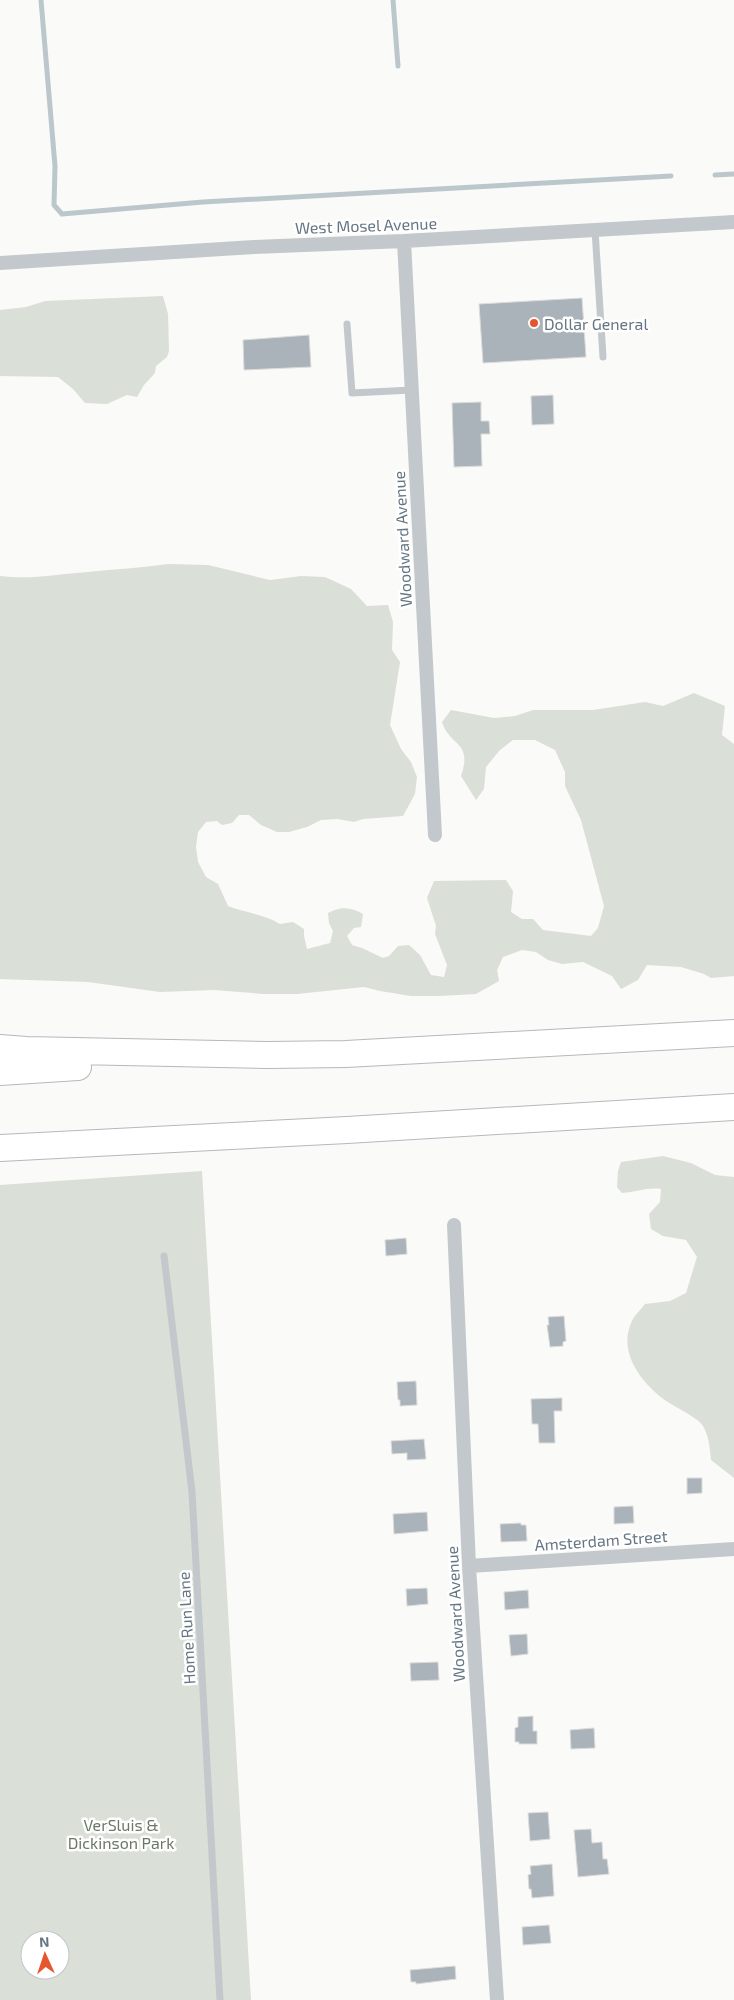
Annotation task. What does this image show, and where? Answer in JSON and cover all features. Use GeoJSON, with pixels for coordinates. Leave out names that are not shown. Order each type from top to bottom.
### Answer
{"type":"FeatureCollection","features":[{"type":"Feature","properties":{"kind":"highway"},"geometry":{"type":"LineString","coordinates":[[0,1048],[268,1055],[346,1054],[734,1033]]}},
{"type":"Feature","properties":{"kind":"highway"},"geometry":{"type":"LineString","coordinates":[[0,1072],[268,1055]]}},
{"type":"Feature","properties":{"kind":"highway"},"geometry":{"type":"LineString","coordinates":[[0,1148],[734,1107]]}},
{"type":"Feature","properties":{"kind":"street","name":"West Mosel Avenue"},"geometry":{"type":"LineString","coordinates":[[0,263],[254,247],[404,242],[734,222]]}},
{"type":"Feature","properties":{"kind":"street","name":"Woodward Avenue"},"geometry":{"type":"LineString","coordinates":[[404,242],[435,835]]}},
{"type":"Feature","properties":{"kind":"street","name":"Woodward Avenue"},"geometry":{"type":"LineString","coordinates":[[454,1225],[469,1566],[497,2000]]}},
{"type":"Feature","properties":{"kind":"street","name":"Amsterdam Street"},"geometry":{"type":"LineString","coordinates":[[469,1566],[734,1549]]}},
{"type":"Feature","properties":{"kind":"lane"},"geometry":{"type":"LineString","coordinates":[[595,230],[603,357]]}},
{"type":"Feature","properties":{"kind":"lane"},"geometry":{"type":"LineString","coordinates":[[347,324],[352,393],[412,390]]}},
{"type":"Feature","properties":{"kind":"lane","name":"Home Run Lane"},"geometry":{"type":"LineString","coordinates":[[164,1256],[192,1492],[220,2000]]}},
{"type":"Feature","properties":{"kind":"green space"},"geometry":{"type":"Polygon","coordinates":[[[163,296],[168,314],[169,351],[167,357],[156,366],[155,373],[144,385],[137,397],[127,395],[107,404],[85,403],[73,389],[58,377],[0,376],[0,310],[26,307],[45,301],[163,296]]]}},
{"type":"Feature","properties":{"kind":"green space"},"geometry":{"type":"Polygon","coordinates":[[[168,564],[208,565],[270,580],[301,576],[325,577],[351,589],[367,606],[388,605],[393,622],[392,650],[400,662],[390,725],[401,749],[411,762],[417,777],[415,794],[403,816],[363,819],[354,822],[338,819],[321,820],[307,827],[289,832],[277,832],[261,825],[249,815],[239,815],[232,823],[222,825],[217,821],[206,822],[198,832],[196,847],[198,862],[206,877],[218,884],[228,906],[268,918],[280,924],[293,922],[304,929],[307,949],[330,943],[333,931],[329,923],[328,913],[342,908],[354,910],[363,914],[361,927],[354,928],[347,936],[352,945],[383,958],[389,956],[398,946],[409,945],[420,955],[431,975],[444,977],[447,965],[435,934],[436,926],[427,898],[434,881],[506,880],[513,891],[511,912],[522,919],[533,919],[543,930],[591,936],[598,928],[604,906],[581,820],[565,786],[565,772],[555,750],[535,740],[513,740],[500,750],[486,767],[484,789],[476,800],[461,776],[464,765],[462,750],[450,736],[442,722],[451,710],[494,718],[515,716],[533,710],[593,710],[645,702],[663,706],[694,693],[725,706],[722,735],[734,744],[734,976],[711,978],[681,967],[647,965],[638,980],[621,989],[612,976],[583,962],[562,964],[548,960],[536,952],[522,950],[503,957],[497,970],[499,981],[476,994],[411,996],[364,987],[297,994],[264,994],[214,990],[160,992],[88,982],[0,979],[0,576],[44,576],[168,564]]]}},
{"type":"Feature","properties":{"kind":"green space"},"geometry":{"type":"Polygon","coordinates":[[[663,1156],[691,1163],[715,1175],[734,1177],[734,1478],[711,1460],[708,1438],[703,1426],[690,1415],[666,1401],[645,1382],[632,1363],[629,1352],[627,1341],[634,1317],[645,1304],[670,1301],[686,1293],[697,1257],[686,1240],[663,1236],[651,1229],[649,1214],[660,1202],[661,1189],[622,1193],[617,1187],[618,1171],[621,1162],[663,1156]]]}},
{"type":"Feature","properties":{"kind":"green space","name":"VerSluis & Dickinson Park"},"geometry":{"type":"Polygon","coordinates":[[[202,1171],[251,2000],[0,2000],[0,1185],[202,1171]]]}},
{"type":"Feature","properties":{"kind":"building"},"geometry":{"type":"Polygon","coordinates":[[[582,298],[586,357],[483,363],[479,304],[582,298]]]}},
{"type":"Feature","properties":{"kind":"building"},"geometry":{"type":"Polygon","coordinates":[[[309,335],[311,367],[244,370],[243,340],[309,335]]]}},
{"type":"Feature","properties":{"kind":"building"},"geometry":{"type":"Polygon","coordinates":[[[553,395],[554,424],[532,425],[531,396],[553,395]]]}},
{"type":"Feature","properties":{"kind":"building"},"geometry":{"type":"Polygon","coordinates":[[[481,402],[481,421],[489,421],[490,434],[481,434],[482,466],[454,467],[452,403],[481,402]]]}},
{"type":"Feature","properties":{"kind":"building"},"geometry":{"type":"Polygon","coordinates":[[[406,1238],[407,1254],[386,1256],[385,1240],[406,1238]]]}},
{"type":"Feature","properties":{"kind":"building"},"geometry":{"type":"Polygon","coordinates":[[[564,1316],[566,1341],[563,1342],[563,1346],[550,1347],[547,1325],[549,1325],[548,1317],[564,1316]]]}},
{"type":"Feature","properties":{"kind":"building"},"geometry":{"type":"Polygon","coordinates":[[[416,1381],[417,1405],[400,1406],[397,1382],[416,1381]]]}},
{"type":"Feature","properties":{"kind":"building"},"geometry":{"type":"Polygon","coordinates":[[[562,1398],[562,1411],[554,1411],[555,1443],[539,1443],[538,1424],[532,1424],[531,1399],[562,1398]]]}},
{"type":"Feature","properties":{"kind":"building"},"geometry":{"type":"Polygon","coordinates":[[[424,1439],[426,1459],[407,1460],[407,1453],[392,1454],[391,1441],[424,1439]]]}},
{"type":"Feature","properties":{"kind":"building"},"geometry":{"type":"Polygon","coordinates":[[[687,1478],[702,1478],[702,1493],[687,1494],[687,1478]]]}},
{"type":"Feature","properties":{"kind":"building"},"geometry":{"type":"Polygon","coordinates":[[[633,1506],[634,1523],[614,1524],[614,1507],[633,1506]]]}},
{"type":"Feature","properties":{"kind":"building"},"geometry":{"type":"Polygon","coordinates":[[[427,1512],[428,1531],[394,1534],[393,1514],[427,1512]]]}},
{"type":"Feature","properties":{"kind":"building"},"geometry":{"type":"Polygon","coordinates":[[[521,1523],[521,1525],[526,1525],[527,1541],[501,1542],[500,1524],[521,1523]]]}},
{"type":"Feature","properties":{"kind":"building"},"geometry":{"type":"Polygon","coordinates":[[[427,1588],[428,1604],[407,1606],[406,1589],[427,1588]]]}},
{"type":"Feature","properties":{"kind":"building"},"geometry":{"type":"Polygon","coordinates":[[[528,1590],[529,1608],[505,1610],[504,1592],[528,1590]]]}},
{"type":"Feature","properties":{"kind":"building"},"geometry":{"type":"Polygon","coordinates":[[[527,1634],[528,1654],[511,1656],[509,1635],[527,1634]]]}},
{"type":"Feature","properties":{"kind":"building"},"geometry":{"type":"Polygon","coordinates":[[[438,1662],[439,1680],[411,1681],[410,1663],[438,1662]]]}},
{"type":"Feature","properties":{"kind":"building"},"geometry":{"type":"Polygon","coordinates":[[[533,1716],[533,1731],[537,1731],[537,1744],[519,1744],[519,1742],[515,1742],[515,1728],[518,1727],[518,1717],[533,1716]]]}},
{"type":"Feature","properties":{"kind":"building"},"geometry":{"type":"Polygon","coordinates":[[[594,1728],[595,1748],[571,1749],[570,1730],[594,1728]]]}},
{"type":"Feature","properties":{"kind":"building"},"geometry":{"type":"Polygon","coordinates":[[[548,1812],[550,1839],[530,1841],[528,1813],[548,1812]]]}},
{"type":"Feature","properties":{"kind":"building"},"geometry":{"type":"Polygon","coordinates":[[[591,1829],[592,1843],[602,1842],[603,1859],[607,1859],[609,1874],[578,1877],[574,1830],[591,1829]]]}},
{"type":"Feature","properties":{"kind":"building"},"geometry":{"type":"Polygon","coordinates":[[[552,1864],[554,1896],[532,1898],[528,1875],[531,1874],[530,1866],[552,1864]]]}},
{"type":"Feature","properties":{"kind":"building"},"geometry":{"type":"Polygon","coordinates":[[[549,1925],[551,1943],[523,1945],[522,1927],[549,1925]]]}},
{"type":"Feature","properties":{"kind":"building"},"geometry":{"type":"Polygon","coordinates":[[[455,1966],[456,1979],[416,1984],[416,1982],[411,1982],[410,1970],[455,1966]]]}},
{"type":"Feature","properties":{"kind":"waterway"},"geometry":{"type":"LineString","coordinates":[[41,0],[55,166],[54,205],[62,214],[203,202],[671,176]]}},
{"type":"Feature","properties":{"kind":"waterway"},"geometry":{"type":"LineString","coordinates":[[393,0],[398,66]]}},
{"type":"Feature","properties":{"kind":"waterway"},"geometry":{"type":"LineString","coordinates":[[715,175],[734,174]]}},
{"type":"Feature","properties":{"kind":"place","name":"Dollar General"},"geometry":{"type":"Point","coordinates":[534,323]}}]}
